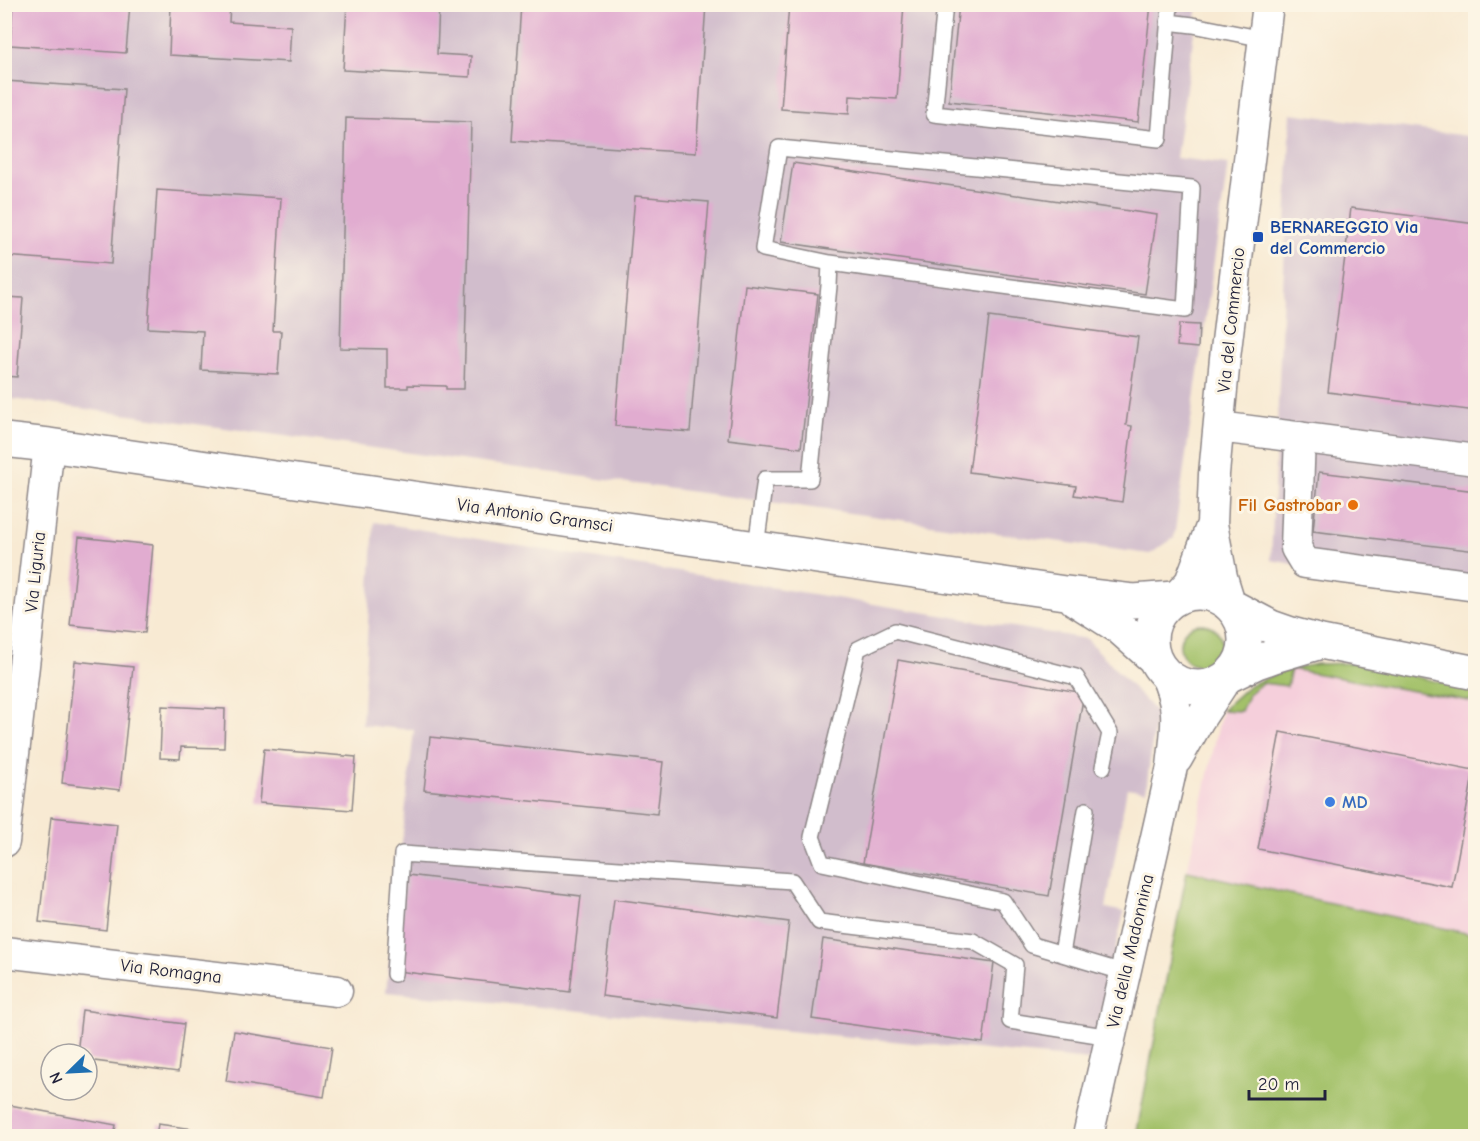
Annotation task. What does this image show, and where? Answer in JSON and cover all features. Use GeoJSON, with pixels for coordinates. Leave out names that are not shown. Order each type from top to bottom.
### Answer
{"type":"FeatureCollection","features":[{"type":"Feature","properties":{"kind":"street","name":"Via del Commercio"},"geometry":{"type":"LineString","coordinates":[[1231,606],[1222,577],[1212,524],[1214,474],[1225,358],[1269,4]]}},
{"type":"Feature","properties":{"kind":"street"},"geometry":{"type":"LineString","coordinates":[[1219,427],[1476,460]]}},
{"type":"Feature","properties":{"kind":"street"},"geometry":{"type":"LineString","coordinates":[[1300,437],[1296,548],[1305,562],[1476,586]]}},
{"type":"Feature","properties":{"kind":"street","name":"Via Antonio Gramsci"},"geometry":{"type":"LineString","coordinates":[[4,440],[1065,593],[1133,602],[1175,598]]}},
{"type":"Feature","properties":{"kind":"street","name":"Via Liguria"},"geometry":{"type":"LineString","coordinates":[[4,842],[49,445]]}},
{"type":"Feature","properties":{"kind":"street","name":"Via del Commercio"},"geometry":{"type":"LineString","coordinates":[[1175,598],[1190,582],[1212,524]]}},
{"type":"Feature","properties":{"kind":"street","name":"Via Antonio Gramsci"},"geometry":{"type":"LineString","coordinates":[[1065,593],[1119,627],[1160,666]]}},
{"type":"Feature","properties":{"kind":"street"},"geometry":{"type":"LineString","coordinates":[[1321,642],[1257,662],[1213,684],[1197,687],[1181,684],[1160,666],[1151,643],[1153,627],[1162,609],[1175,598],[1191,593],[1204,593],[1217,596],[1271,627],[1291,634],[1476,673]]}},
{"type":"Feature","properties":{"kind":"street"},"geometry":{"type":"LineString","coordinates":[[1228,676],[1241,659],[1245,642],[1241,620],[1231,606]]}},
{"type":"Feature","properties":{"kind":"street","name":"Via della Madonnina"},"geometry":{"type":"LineString","coordinates":[[1088,1137],[1172,766],[1177,715],[1174,698],[1160,666]]}},
{"type":"Feature","properties":{"kind":"street","name":"Via della Madonnina"},"geometry":{"type":"LineString","coordinates":[[1172,766],[1228,676]]}},
{"type":"Feature","properties":{"kind":"street","name":"Via Romagna"},"geometry":{"type":"LineString","coordinates":[[4,952],[338,991]]}},
{"type":"Feature","properties":{"kind":"lane"},"geometry":{"type":"LineString","coordinates":[[945,4],[934,114],[1159,139],[1170,4]]}},
{"type":"Feature","properties":{"kind":"lane"},"geometry":{"type":"LineString","coordinates":[[1168,22],[1264,39]]}},
{"type":"Feature","properties":{"kind":"lane"},"geometry":{"type":"LineString","coordinates":[[780,148],[1191,188],[1185,310],[830,263],[764,249],[780,148]]}},
{"type":"Feature","properties":{"kind":"lane"},"geometry":{"type":"LineString","coordinates":[[756,547],[765,478],[810,479],[830,263]]}},
{"type":"Feature","properties":{"kind":"lane"},"geometry":{"type":"LineString","coordinates":[[1103,767],[1110,733],[1076,677],[895,631],[858,649],[812,837],[822,863],[1003,901],[1032,945],[1126,973]]}},
{"type":"Feature","properties":{"kind":"lane"},"geometry":{"type":"LineString","coordinates":[[1062,954],[1086,810]]}},
{"type":"Feature","properties":{"kind":"lane"},"geometry":{"type":"LineString","coordinates":[[394,974],[402,854],[792,881],[819,922],[973,941],[1015,965],[1010,1021],[1110,1037]]}},
{"type":"Feature","properties":{"kind":"shaded area"},"geometry":{"type":"Polygon","coordinates":[[[6,5],[1198,5],[1176,158],[1228,164],[1174,538],[1150,554],[5,398],[4,28],[6,5]]]}},
{"type":"Feature","properties":{"kind":"shaded area"},"geometry":{"type":"Polygon","coordinates":[[[1291,113],[1475,137],[1475,597],[1271,560],[1291,113]]]}},
{"type":"Feature","properties":{"kind":"shaded area"},"geometry":{"type":"Polygon","coordinates":[[[374,522],[1087,639],[1156,712],[1146,791],[1127,788],[1106,908],[1124,912],[1090,1060],[386,992],[414,730],[362,725],[374,522]]]}},
{"type":"Feature","properties":{"kind":"shaded area"},"geometry":{"type":"Polygon","coordinates":[[[1290,669],[1475,702],[1475,935],[1187,871],[1222,710],[1241,711],[1249,694],[1262,683],[1290,669]]]}},
{"type":"Feature","properties":{"kind":"green space"},"geometry":{"type":"Polygon","coordinates":[[[1201,624],[1216,630],[1222,645],[1216,660],[1201,666],[1186,660],[1180,645],[1186,630],[1201,624]]]}},
{"type":"Feature","properties":{"kind":"green space"},"geometry":{"type":"Polygon","coordinates":[[[1354,663],[1475,690],[1475,702],[1293,669],[1316,664],[1354,663]]]}},
{"type":"Feature","properties":{"kind":"green space"},"geometry":{"type":"Polygon","coordinates":[[[1291,670],[1287,686],[1262,683],[1249,694],[1241,711],[1222,710],[1250,685],[1291,670]]]}},
{"type":"Feature","properties":{"kind":"green space"},"geometry":{"type":"Polygon","coordinates":[[[1187,871],[1475,935],[1475,1136],[1136,1136],[1187,871]]]}},
{"type":"Feature","properties":{"kind":"building"},"geometry":{"type":"Polygon","coordinates":[[[13,4],[130,4],[126,53],[10,45],[13,4]]]}},
{"type":"Feature","properties":{"kind":"building"},"geometry":{"type":"Polygon","coordinates":[[[171,4],[230,4],[229,22],[291,26],[289,62],[169,55],[171,4]]]}},
{"type":"Feature","properties":{"kind":"building"},"geometry":{"type":"Polygon","coordinates":[[[347,4],[439,4],[437,54],[471,56],[470,77],[343,70],[347,4]]]}},
{"type":"Feature","properties":{"kind":"building"},"geometry":{"type":"Polygon","coordinates":[[[521,4],[706,4],[696,153],[512,141],[521,4]]]}},
{"type":"Feature","properties":{"kind":"building"},"geometry":{"type":"Polygon","coordinates":[[[789,4],[904,4],[897,99],[850,96],[849,114],[781,109],[789,4]]]}},
{"type":"Feature","properties":{"kind":"building"},"geometry":{"type":"Polygon","coordinates":[[[959,4],[1151,4],[1138,122],[949,101],[959,4]]]}},
{"type":"Feature","properties":{"kind":"building"},"geometry":{"type":"Polygon","coordinates":[[[5,81],[124,89],[111,264],[4,256],[5,81]]]}},
{"type":"Feature","properties":{"kind":"building"},"geometry":{"type":"Polygon","coordinates":[[[346,118],[471,122],[464,389],[408,385],[408,388],[387,388],[387,349],[340,348],[346,118]]]}},
{"type":"Feature","properties":{"kind":"building"},"geometry":{"type":"Polygon","coordinates":[[[793,163],[1157,215],[1145,294],[781,242],[793,163]]]}},
{"type":"Feature","properties":{"kind":"building"},"geometry":{"type":"Polygon","coordinates":[[[157,190],[281,198],[273,331],[281,331],[278,374],[201,370],[203,331],[148,328],[157,190]]]}},
{"type":"Feature","properties":{"kind":"building"},"geometry":{"type":"Polygon","coordinates":[[[635,196],[709,202],[690,432],[615,426],[635,196]]]}},
{"type":"Feature","properties":{"kind":"building"},"geometry":{"type":"Polygon","coordinates":[[[1351,208],[1476,224],[1476,411],[1328,392],[1351,208]]]}},
{"type":"Feature","properties":{"kind":"building"},"geometry":{"type":"Polygon","coordinates":[[[745,285],[818,294],[801,448],[728,439],[745,285]]]}},
{"type":"Feature","properties":{"kind":"building"},"geometry":{"type":"Polygon","coordinates":[[[4,297],[23,298],[17,377],[4,376],[4,297]]]}},
{"type":"Feature","properties":{"kind":"building"},"geometry":{"type":"Polygon","coordinates":[[[989,317],[1138,337],[1126,425],[1132,426],[1122,502],[1074,495],[1076,486],[969,472],[989,317]]]}},
{"type":"Feature","properties":{"kind":"building"},"geometry":{"type":"Polygon","coordinates":[[[1179,324],[1199,325],[1198,348],[1177,346],[1179,324]]]}},
{"type":"Feature","properties":{"kind":"building"},"geometry":{"type":"Polygon","coordinates":[[[1319,472],[1476,491],[1476,551],[1313,531],[1319,472]]]}},
{"type":"Feature","properties":{"kind":"building"},"geometry":{"type":"Polygon","coordinates":[[[79,537],[153,545],[145,633],[70,625],[79,537]]]}},
{"type":"Feature","properties":{"kind":"building"},"geometry":{"type":"Polygon","coordinates":[[[898,660],[1084,693],[1049,896],[863,863],[898,660]]]}},
{"type":"Feature","properties":{"kind":"building"},"geometry":{"type":"Polygon","coordinates":[[[75,661],[133,667],[120,790],[62,783],[75,661]]]}},
{"type":"Feature","properties":{"kind":"building"},"geometry":{"type":"Polygon","coordinates":[[[162,706],[225,709],[224,748],[181,747],[180,759],[160,758],[162,706]]]}},
{"type":"Feature","properties":{"kind":"building"},"geometry":{"type":"Polygon","coordinates":[[[1280,732],[1474,770],[1452,887],[1258,849],[1280,732]]]}},
{"type":"Feature","properties":{"kind":"building"},"geometry":{"type":"Polygon","coordinates":[[[430,737],[663,762],[657,814],[424,790],[430,737]]]}},
{"type":"Feature","properties":{"kind":"building"},"geometry":{"type":"Polygon","coordinates":[[[264,749],[356,757],[352,810],[259,803],[264,749]]]}},
{"type":"Feature","properties":{"kind":"building"},"geometry":{"type":"Polygon","coordinates":[[[51,817],[117,824],[106,930],[39,922],[51,817]]]}},
{"type":"Feature","properties":{"kind":"building"},"geometry":{"type":"Polygon","coordinates":[[[408,875],[581,896],[570,992],[397,971],[408,875]]]}},
{"type":"Feature","properties":{"kind":"building"},"geometry":{"type":"Polygon","coordinates":[[[614,899],[789,922],[777,1018],[602,996],[614,899]]]}},
{"type":"Feature","properties":{"kind":"building"},"geometry":{"type":"Polygon","coordinates":[[[823,939],[994,963],[983,1043],[812,1019],[823,939]]]}},
{"type":"Feature","properties":{"kind":"building"},"geometry":{"type":"Polygon","coordinates":[[[82,1010],[184,1024],[178,1072],[99,1062],[99,1042],[78,1042],[82,1010]]]}},
{"type":"Feature","properties":{"kind":"building"},"geometry":{"type":"Polygon","coordinates":[[[234,1031],[332,1047],[324,1097],[226,1081],[234,1031]]]}},
{"type":"Feature","properties":{"kind":"building"},"geometry":{"type":"Polygon","coordinates":[[[10,1105],[116,1125],[114,1136],[5,1136],[10,1105]]]}},
{"type":"Feature","properties":{"kind":"building"},"geometry":{"type":"Polygon","coordinates":[[[158,1124],[236,1135],[236,1136],[156,1136],[158,1124]]]}},
{"type":"Feature","properties":{"kind":"place","name":"BERNAREGGIO Via del Commercio"},"geometry":{"type":"Point","coordinates":[1258,237]}},
{"type":"Feature","properties":{"kind":"place","name":"Fil Gastrobar"},"geometry":{"type":"Point","coordinates":[1353,505]}},
{"type":"Feature","properties":{"kind":"place","name":"MD"},"geometry":{"type":"Point","coordinates":[1330,802]}}]}
